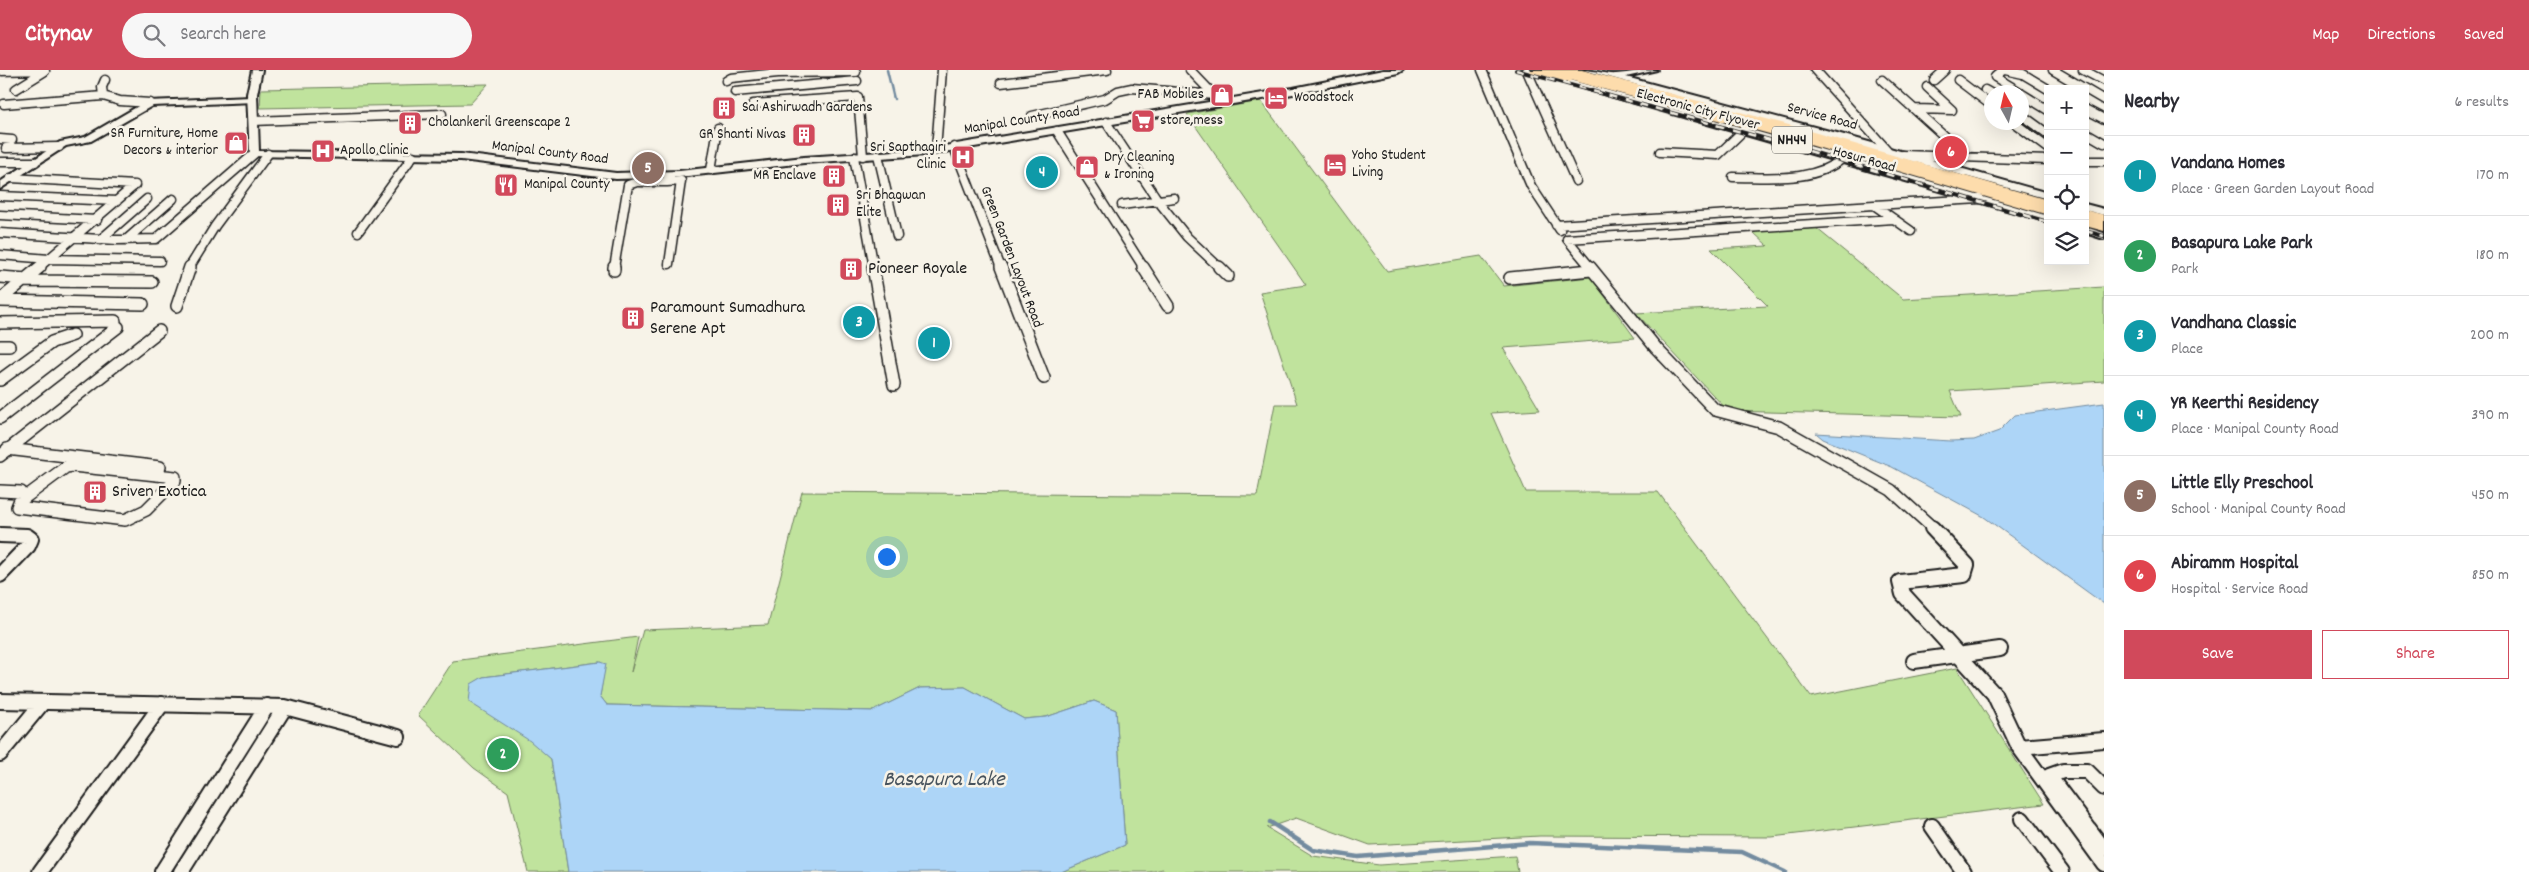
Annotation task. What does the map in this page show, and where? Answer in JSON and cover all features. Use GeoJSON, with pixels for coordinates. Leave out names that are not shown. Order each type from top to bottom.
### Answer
{"type":"FeatureCollection","features":[{"type":"Feature","properties":{"kind":"highway","name":"Hosur Road"},"geometry":{"type":"LineString","coordinates":[[1529,70],[1801,142],[2044,213]]}},
{"type":"Feature","properties":{"kind":"highway","name":"Electronic City Flyover"},"geometry":{"type":"LineString","coordinates":[[1549,70],[1808,140],[2044,209]]}},
{"type":"Feature","properties":{"kind":"highway","name":"Electronic City Flyover"},"geometry":{"type":"LineString","coordinates":[[1562,70],[1775,127],[2044,204]]}},
{"type":"Feature","properties":{"kind":"highway","name":"Hosur Road"},"geometry":{"type":"LineString","coordinates":[[1569,70],[1846,142],[2044,204]]}},
{"type":"Feature","properties":{"kind":"highway"},"geometry":{"type":"LineString","coordinates":[[2089,217],[2104,221]]}},
{"type":"Feature","properties":{"kind":"highway"},"geometry":{"type":"LineString","coordinates":[[2089,222],[2104,226]]}},
{"type":"Feature","properties":{"kind":"highway"},"geometry":{"type":"LineString","coordinates":[[2089,226],[2104,231]]}},
{"type":"Feature","properties":{"kind":"main road"},"geometry":{"type":"LineString","coordinates":[[254,154],[252,100],[256,70]]}},
{"type":"Feature","properties":{"kind":"main road","name":"Manipal County Road"},"geometry":{"type":"LineString","coordinates":[[254,154],[461,157],[616,176],[668,178],[711,170],[936,150],[1057,132],[1218,99],[1398,70]]}},
{"type":"Feature","properties":{"kind":"street"},"geometry":{"type":"LineString","coordinates":[[2,72],[45,70]]}},
{"type":"Feature","properties":{"kind":"street"},"geometry":{"type":"LineString","coordinates":[[16,89],[45,70]]}},
{"type":"Feature","properties":{"kind":"street"},"geometry":{"type":"LineString","coordinates":[[936,150],[942,70]]}},
{"type":"Feature","properties":{"kind":"street"},"geometry":{"type":"LineString","coordinates":[[1001,83],[1107,70]]}},
{"type":"Feature","properties":{"kind":"street"},"geometry":{"type":"LineString","coordinates":[[1190,70],[1218,99]]}},
{"type":"Feature","properties":{"kind":"street"},"geometry":{"type":"LineString","coordinates":[[1482,70],[1527,177],[1556,224],[1591,270],[1656,348],[1715,410],[1779,427],[1892,490],[1967,565],[1964,576],[1900,582],[1903,594],[1994,694],[2020,747],[2041,780],[2104,864]]}},
{"type":"Feature","properties":{"kind":"street"},"geometry":{"type":"LineString","coordinates":[[1529,70],[1842,158],[2044,218]]}},
{"type":"Feature","properties":{"kind":"street"},"geometry":{"type":"LineString","coordinates":[[1529,70],[1576,181]]}},
{"type":"Feature","properties":{"kind":"street","name":"Service Road"},"geometry":{"type":"LineString","coordinates":[[1588,70],[1846,142],[1887,150],[2044,195]]}},
{"type":"Feature","properties":{"kind":"street"},"geometry":{"type":"LineString","coordinates":[[1613,77],[1653,70]]}},
{"type":"Feature","properties":{"kind":"street"},"geometry":{"type":"LineString","coordinates":[[1815,70],[1887,150]]}},
{"type":"Feature","properties":{"kind":"street"},"geometry":{"type":"LineString","coordinates":[[1934,80],[1945,70]]}},
{"type":"Feature","properties":{"kind":"street"},"geometry":{"type":"LineString","coordinates":[[2008,85],[1996,77],[2004,70],[2023,74],[2044,87]]}},
{"type":"Feature","properties":{"kind":"street"},"geometry":{"type":"LineString","coordinates":[[2053,70],[2104,100]]}},
{"type":"Feature","properties":{"kind":"street"},"geometry":{"type":"LineString","coordinates":[[2083,70],[2104,81]]}},
{"type":"Feature","properties":{"kind":"street"},"geometry":{"type":"LineString","coordinates":[[726,81],[731,78],[778,73],[856,71],[858,156],[894,385]]}},
{"type":"Feature","properties":{"kind":"street"},"geometry":{"type":"LineString","coordinates":[[104,96],[102,87],[105,80]]}},
{"type":"Feature","properties":{"kind":"street"},"geometry":{"type":"LineString","coordinates":[[1882,80],[1966,156]]}},
{"type":"Feature","properties":{"kind":"street"},"geometry":{"type":"LineString","coordinates":[[1958,80],[1984,100]]}},
{"type":"Feature","properties":{"kind":"street"},"geometry":{"type":"LineString","coordinates":[[735,92],[857,81]]}},
{"type":"Feature","properties":{"kind":"street"},"geometry":{"type":"LineString","coordinates":[[1916,109],[1952,110],[1927,86]]}},
{"type":"Feature","properties":{"kind":"street"},"geometry":{"type":"LineString","coordinates":[[1032,116],[1105,99],[1118,91],[1132,88],[1218,99]]}},
{"type":"Feature","properties":{"kind":"street"},"geometry":{"type":"LineString","coordinates":[[4,104],[39,103],[60,98],[104,96],[122,102],[150,103],[252,100]]}},
{"type":"Feature","properties":{"kind":"street"},"geometry":{"type":"LineString","coordinates":[[753,104],[858,98]]}},
{"type":"Feature","properties":{"kind":"street"},"geometry":{"type":"LineString","coordinates":[[2029,98],[2044,107]]}},
{"type":"Feature","properties":{"kind":"street"},"geometry":{"type":"LineString","coordinates":[[0,186],[59,147],[88,138],[150,103]]}},
{"type":"Feature","properties":{"kind":"street"},"geometry":{"type":"LineString","coordinates":[[2089,111],[2104,119]]}},
{"type":"Feature","properties":{"kind":"street"},"geometry":{"type":"LineString","coordinates":[[253,121],[442,114]]}},
{"type":"Feature","properties":{"kind":"street"},"geometry":{"type":"LineString","coordinates":[[2029,120],[2044,131]]}},
{"type":"Feature","properties":{"kind":"street"},"geometry":{"type":"LineString","coordinates":[[1106,122],[1159,202],[1187,237],[1228,276]]}},
{"type":"Feature","properties":{"kind":"street"},"geometry":{"type":"LineString","coordinates":[[711,170],[718,128]]}},
{"type":"Feature","properties":{"kind":"street"},"geometry":{"type":"LineString","coordinates":[[1660,152],[1718,155],[1744,130]]}},
{"type":"Feature","properties":{"kind":"street"},"geometry":{"type":"LineString","coordinates":[[2024,130],[2044,145]]}},
{"type":"Feature","properties":{"kind":"street"},"geometry":{"type":"LineString","coordinates":[[1057,132],[1168,306]]}},
{"type":"Feature","properties":{"kind":"street"},"geometry":{"type":"LineString","coordinates":[[2089,134],[2104,142]]}},
{"type":"Feature","properties":{"kind":"street"},"geometry":{"type":"LineString","coordinates":[[0,140],[12,140]]}},
{"type":"Feature","properties":{"kind":"street"},"geometry":{"type":"LineString","coordinates":[[6,148],[59,147]]}},
{"type":"Feature","properties":{"kind":"street","name":"Green Garden Layout Road"},"geometry":{"type":"LineString","coordinates":[[954,147],[1044,378]]}},
{"type":"Feature","properties":{"kind":"street"},"geometry":{"type":"LineString","coordinates":[[0,233],[100,240],[156,239],[254,154]]}},
{"type":"Feature","properties":{"kind":"street"},"geometry":{"type":"LineString","coordinates":[[177,306],[186,274],[215,226],[268,154]]}},
{"type":"Feature","properties":{"kind":"street"},"geometry":{"type":"LineString","coordinates":[[878,155],[897,236]]}},
{"type":"Feature","properties":{"kind":"street"},"geometry":{"type":"LineString","coordinates":[[1903,155],[2044,160]]}},
{"type":"Feature","properties":{"kind":"street"},"geometry":{"type":"LineString","coordinates":[[358,232],[413,156]]}},
{"type":"Feature","properties":{"kind":"street"},"geometry":{"type":"LineString","coordinates":[[1733,177],[1822,171],[1837,166],[1842,158]]}},
{"type":"Feature","properties":{"kind":"street"},"geometry":{"type":"LineString","coordinates":[[2089,161],[2104,161]]}},
{"type":"Feature","properties":{"kind":"street"},"geometry":{"type":"LineString","coordinates":[[0,162],[34,162]]}},
{"type":"Feature","properties":{"kind":"street"},"geometry":{"type":"LineString","coordinates":[[0,177],[135,185],[97,220],[0,300]]}},
{"type":"Feature","properties":{"kind":"street"},"geometry":{"type":"LineString","coordinates":[[614,270],[628,185],[668,178],[681,181],[669,264]]}},
{"type":"Feature","properties":{"kind":"street"},"geometry":{"type":"LineString","coordinates":[[0,196],[117,201]]}},
{"type":"Feature","properties":{"kind":"street"},"geometry":{"type":"LineString","coordinates":[[126,240],[173,198]]}},
{"type":"Feature","properties":{"kind":"street"},"geometry":{"type":"LineString","coordinates":[[1122,205],[1159,202],[1174,198]]}},
{"type":"Feature","properties":{"kind":"street"},"geometry":{"type":"LineString","coordinates":[[100,240],[147,199]]}},
{"type":"Feature","properties":{"kind":"street"},"geometry":{"type":"LineString","coordinates":[[1556,224],[1980,199]]}},
{"type":"Feature","properties":{"kind":"street"},"geometry":{"type":"LineString","coordinates":[[1874,205],[1911,231]]}},
{"type":"Feature","properties":{"kind":"street"},"geometry":{"type":"LineString","coordinates":[[2089,208],[2104,212]]}},
{"type":"Feature","properties":{"kind":"street"},"geometry":{"type":"LineString","coordinates":[[0,215],[97,220]]}},
{"type":"Feature","properties":{"kind":"street"},"geometry":{"type":"LineString","coordinates":[[1568,239],[1894,219]]}},
{"type":"Feature","properties":{"kind":"street"},"geometry":{"type":"LineString","coordinates":[[2089,231],[2104,236]]}},
{"type":"Feature","properties":{"kind":"street"},"geometry":{"type":"LineString","coordinates":[[0,255],[50,259],[160,261]]}},
{"type":"Feature","properties":{"kind":"street"},"geometry":{"type":"LineString","coordinates":[[1510,278],[1591,270]]}},
{"type":"Feature","properties":{"kind":"street"},"geometry":{"type":"LineString","coordinates":[[0,277],[26,280],[152,282]]}},
{"type":"Feature","properties":{"kind":"street"},"geometry":{"type":"LineString","coordinates":[[0,300],[143,304]]}},
{"type":"Feature","properties":{"kind":"street"},"geometry":{"type":"LineString","coordinates":[[0,323],[117,324],[0,418]]}},
{"type":"Feature","properties":{"kind":"street"},"geometry":{"type":"LineString","coordinates":[[0,456],[5,449],[159,331]]}},
{"type":"Feature","properties":{"kind":"street"},"geometry":{"type":"LineString","coordinates":[[0,380],[52,342],[73,335]]}},
{"type":"Feature","properties":{"kind":"street"},"geometry":{"type":"LineString","coordinates":[[5,449],[109,461],[131,468],[176,477],[141,514],[132,519],[125,520],[20,509],[17,507],[19,502],[60,470],[73,466],[98,469],[131,468],[167,468]]}},
{"type":"Feature","properties":{"kind":"street"},"geometry":{"type":"LineString","coordinates":[[98,469],[109,461]]}},
{"type":"Feature","properties":{"kind":"street"},"geometry":{"type":"LineString","coordinates":[[0,490],[21,492]]}},
{"type":"Feature","properties":{"kind":"street"},"geometry":{"type":"LineString","coordinates":[[0,535],[27,536],[31,539],[28,546],[0,574]]}},
{"type":"Feature","properties":{"kind":"street"},"geometry":{"type":"LineString","coordinates":[[1914,661],[2000,649]]}},
{"type":"Feature","properties":{"kind":"street"},"geometry":{"type":"LineString","coordinates":[[0,701],[285,707],[398,737]]}},
{"type":"Feature","properties":{"kind":"street"},"geometry":{"type":"LineString","coordinates":[[0,754],[43,702]]}},
{"type":"Feature","properties":{"kind":"street"},"geometry":{"type":"LineString","coordinates":[[40,872],[162,704]]}},
{"type":"Feature","properties":{"kind":"street"},"geometry":{"type":"LineString","coordinates":[[162,872],[267,706]]}},
{"type":"Feature","properties":{"kind":"street"},"geometry":{"type":"LineString","coordinates":[[181,872],[285,707]]}},
{"type":"Feature","properties":{"kind":"street"},"geometry":{"type":"LineString","coordinates":[[2020,747],[2104,740]]}},
{"type":"Feature","properties":{"kind":"street"},"geometry":{"type":"LineString","coordinates":[[2104,788],[2094,776],[2085,771],[2054,772],[2049,776],[2104,849]]}},
{"type":"Feature","properties":{"kind":"street"},"geometry":{"type":"LineString","coordinates":[[2022,819],[2062,872]]}},
{"type":"Feature","properties":{"kind":"street"},"geometry":{"type":"LineString","coordinates":[[1932,826],[1964,872]]}},
{"type":"Feature","properties":{"kind":"green space"},"geometry":{"type":"Polygon","coordinates":[[[488,84],[470,104],[260,108],[261,89],[488,84]]]}},
{"type":"Feature","properties":{"kind":"green space"},"geometry":{"type":"Polygon","coordinates":[[[1261,101],[1387,271],[1481,256],[1504,286],[1591,277],[1635,338],[1503,348],[1540,410],[1491,413],[1526,492],[1658,492],[1811,697],[1957,668],[2044,804],[1772,837],[1540,836],[1370,845],[1296,818],[1267,828],[1313,856],[1379,865],[1515,856],[1518,872],[1164,872],[1163,869],[1149,872],[1061,872],[1125,845],[1116,710],[1094,701],[1046,717],[1024,719],[965,687],[920,688],[873,711],[607,705],[600,696],[605,665],[600,662],[483,677],[471,685],[551,759],[568,872],[528,872],[508,792],[474,768],[418,715],[453,661],[638,637],[631,672],[643,630],[768,625],[802,492],[1257,496],[1275,404],[1297,404],[1260,292],[1306,285],[1187,114],[1261,101]]]}},
{"type":"Feature","properties":{"kind":"green space"},"geometry":{"type":"Polygon","coordinates":[[[1816,228],[1903,299],[2104,287],[2104,381],[1950,391],[1961,417],[1728,411],[1636,313],[1768,306],[1711,249],[1768,246],[1753,232],[1816,228]]]}},
{"type":"Feature","properties":{"kind":"water"},"geometry":{"type":"Polygon","coordinates":[[[2104,403],[2104,604],[1984,517],[1892,467],[1823,439],[1816,433],[1951,441],[1974,440],[1999,431],[2015,415],[2104,403]]]}},
{"type":"Feature","properties":{"kind":"water","name":"Basapura Lake"},"geometry":{"type":"Polygon","coordinates":[[[600,662],[606,664],[600,696],[607,705],[873,711],[920,688],[965,687],[1024,719],[1046,717],[1094,701],[1116,710],[1125,845],[1061,872],[568,872],[551,759],[530,741],[469,702],[471,684],[483,677],[600,662]]]}},
{"type":"Feature","properties":{"kind":"waterway"},"geometry":{"type":"LineString","coordinates":[[887,70],[894,99]]}},
{"type":"Feature","properties":{"kind":"waterway"},"geometry":{"type":"LineString","coordinates":[[1270,822],[1313,850],[1358,857],[1530,843],[1742,852],[1785,872]]}},
{"type":"Feature","properties":{"kind":"railway"},"geometry":{"type":"LineString","coordinates":[[1516,70],[1792,146],[2044,221]]}},
{"type":"Feature","properties":{"kind":"railway"},"geometry":{"type":"LineString","coordinates":[[2089,232],[2104,236]]}},
{"type":"Feature","properties":{"kind":"place","name":"FAB Mobiles"},"geometry":{"type":"Point","coordinates":[1222,95]}},
{"type":"Feature","properties":{"kind":"place","name":"Woodstock"},"geometry":{"type":"Point","coordinates":[1276,98]}},
{"type":"Feature","properties":{"kind":"place","name":"Sai Ashirwadh Gardens"},"geometry":{"type":"Point","coordinates":[724,108]}},
{"type":"Feature","properties":{"kind":"place","name":"store,mess"},"geometry":{"type":"Point","coordinates":[1143,121]}},
{"type":"Feature","properties":{"kind":"place","name":"Cholankeril Greenscape 2"},"geometry":{"type":"Point","coordinates":[410,123]}},
{"type":"Feature","properties":{"kind":"place","name":"GR Shanti Nivas"},"geometry":{"type":"Point","coordinates":[804,135]}},
{"type":"Feature","properties":{"kind":"place","name":"SR Furniture, Home Decors & interior"},"geometry":{"type":"Point","coordinates":[236,143]}},
{"type":"Feature","properties":{"kind":"place","name":"Apollo Clinic"},"geometry":{"type":"Point","coordinates":[323,151]}},
{"type":"Feature","properties":{"kind":"place","name":"Abiramm Hospital"},"geometry":{"type":"Point","coordinates":[1951,152]}},
{"type":"Feature","properties":{"kind":"place","name":"Sri Sapthagiri Clinic"},"geometry":{"type":"Point","coordinates":[963,157]}},
{"type":"Feature","properties":{"kind":"place","name":"Yoho Student Living"},"geometry":{"type":"Point","coordinates":[1335,165]}},
{"type":"Feature","properties":{"kind":"place","name":"Dry Cleaning & Ironing"},"geometry":{"type":"Point","coordinates":[1087,167]}},
{"type":"Feature","properties":{"kind":"place","name":"Little Elly Preschool"},"geometry":{"type":"Point","coordinates":[648,168]}},
{"type":"Feature","properties":{"kind":"place","name":"YR Keerthi Residency"},"geometry":{"type":"Point","coordinates":[1042,172]}},
{"type":"Feature","properties":{"kind":"place","name":"MR Enclave"},"geometry":{"type":"Point","coordinates":[834,176]}},
{"type":"Feature","properties":{"kind":"place","name":"Manipal County"},"geometry":{"type":"Point","coordinates":[506,185]}},
{"type":"Feature","properties":{"kind":"place","name":"Sri Bhagwan Elite"},"geometry":{"type":"Point","coordinates":[838,205]}},
{"type":"Feature","properties":{"kind":"place","name":"Pioneer Royale"},"geometry":{"type":"Point","coordinates":[851,269]}},
{"type":"Feature","properties":{"kind":"place","name":"Paramount Sumadhura Serene Apt"},"geometry":{"type":"Point","coordinates":[633,318]}},
{"type":"Feature","properties":{"kind":"place","name":"Vandhana Classic"},"geometry":{"type":"Point","coordinates":[859,322]}},
{"type":"Feature","properties":{"kind":"place","name":"Vandana Homes"},"geometry":{"type":"Point","coordinates":[934,343]}},
{"type":"Feature","properties":{"kind":"place","name":"Sriven Exotica"},"geometry":{"type":"Point","coordinates":[95,492]}},
{"type":"Feature","properties":{"kind":"place","name":"Basapura Lake Park"},"geometry":{"type":"Point","coordinates":[503,754]}}]}
